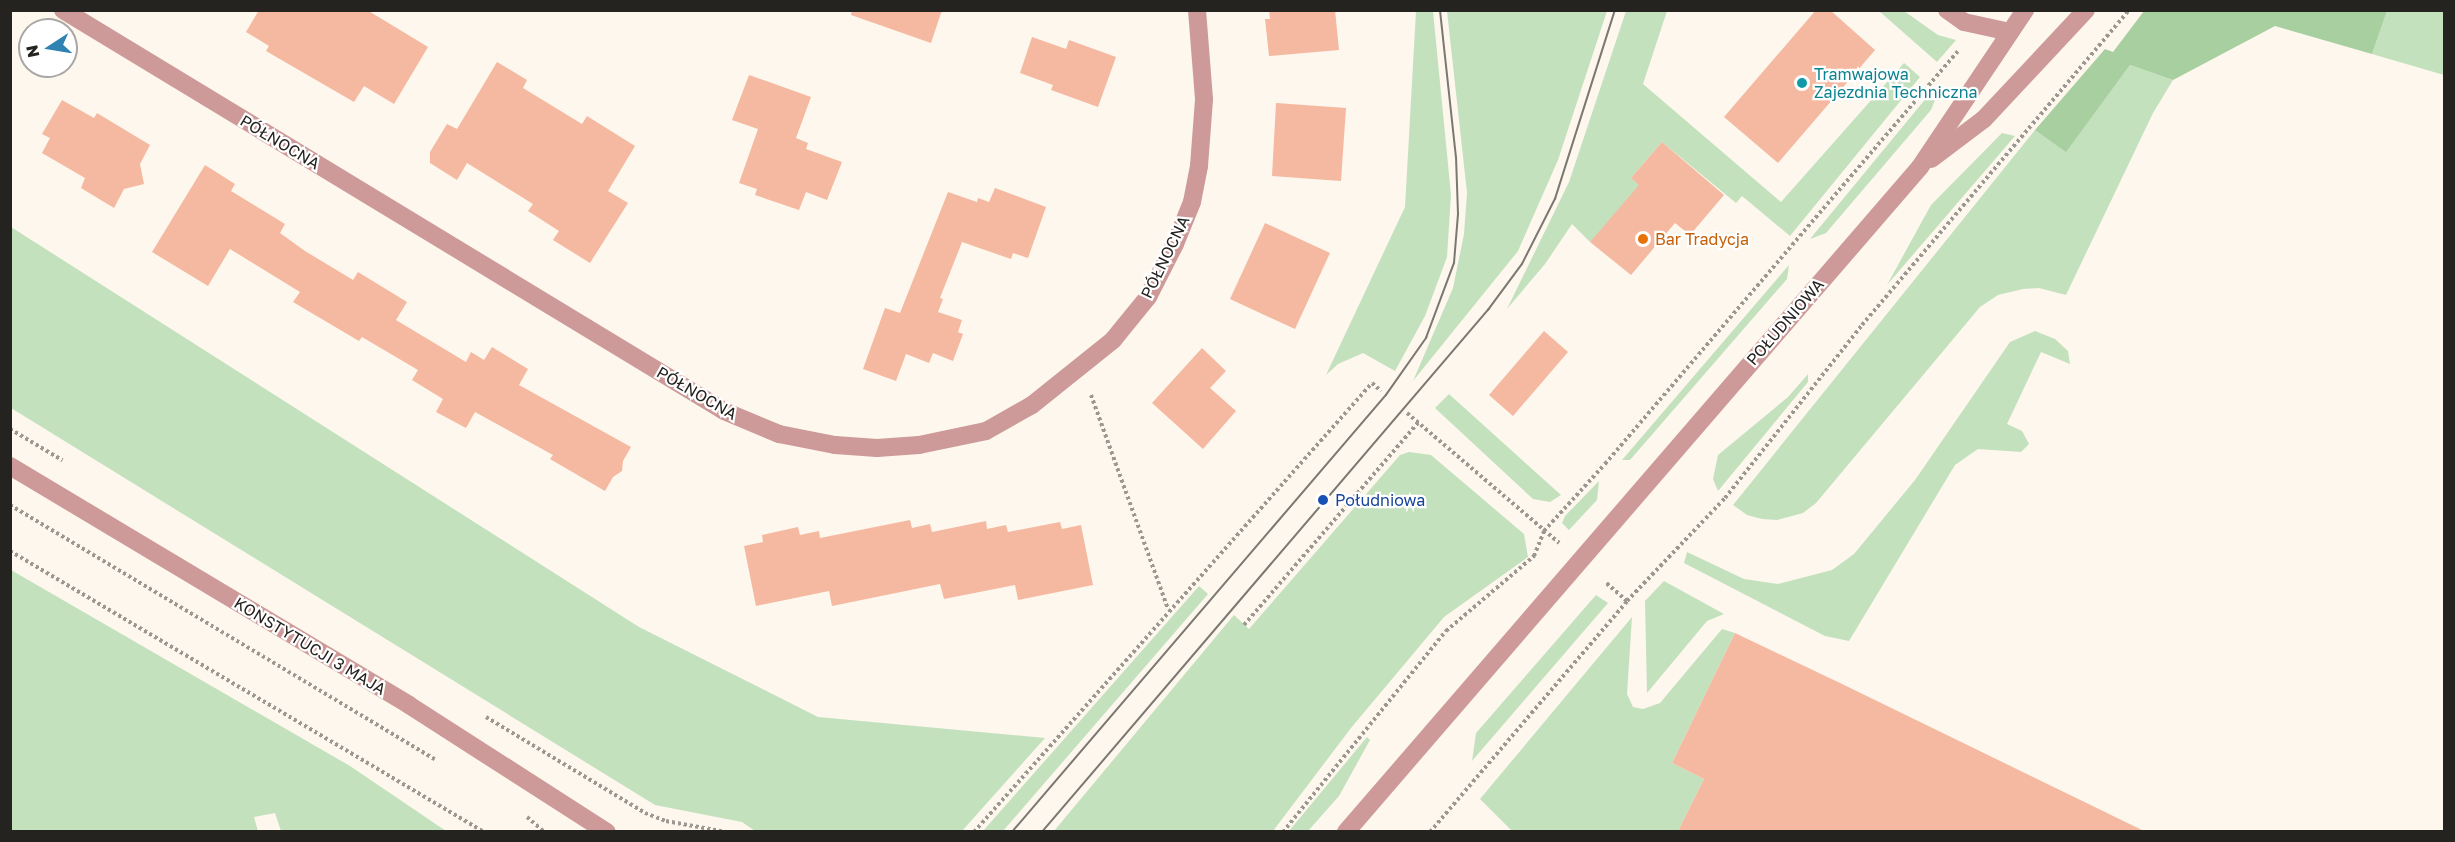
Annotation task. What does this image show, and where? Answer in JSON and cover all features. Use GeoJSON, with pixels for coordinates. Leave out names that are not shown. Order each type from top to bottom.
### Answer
{"type":"FeatureCollection","features":[{"type":"Feature","properties":{"kind":"street","name":"PÓŁNOCNA"},"geometry":{"type":"LineString","coordinates":[[63,10],[724,411],[779,434],[835,445],[877,448],[919,445],[986,431],[1032,405],[1081,368],[1113,340],[1148,297],[1175,244],[1192,202],[1199,166],[1204,99],[1197,10]]}},
{"type":"Feature","properties":{"kind":"street"},"geometry":{"type":"LineString","coordinates":[[1947,10],[1964,22],[2010,32]]}},
{"type":"Feature","properties":{"kind":"street","name":"POŁUDNIOWA"},"geometry":{"type":"LineString","coordinates":[[1346,831],[1920,167],[2025,10]]}},
{"type":"Feature","properties":{"kind":"street","name":"POŁUDNIOWA"},"geometry":{"type":"LineString","coordinates":[[1920,167],[1984,118],[2086,10]]}},
{"type":"Feature","properties":{"kind":"street","name":"KONSTYTUCJI 3 MAJA"},"geometry":{"type":"LineString","coordinates":[[10,466],[409,705],[607,831]]}},
{"type":"Feature","properties":{"kind":"path"},"geometry":{"type":"LineString","coordinates":[[1430,831],[1627,601],[1725,498],[1862,325],[2129,10]]}},
{"type":"Feature","properties":{"kind":"path"},"geometry":{"type":"LineString","coordinates":[[1282,831],[1446,631],[1534,556],[1544,531],[1613,455],[1980,25]]}},
{"type":"Feature","properties":{"kind":"path"},"geometry":{"type":"LineString","coordinates":[[1081,368],[1168,609]]}},
{"type":"Feature","properties":{"kind":"path"},"geometry":{"type":"LineString","coordinates":[[974,831],[1168,609],[1197,584],[1372,383],[1382,391]]}},
{"type":"Feature","properties":{"kind":"path"},"geometry":{"type":"LineString","coordinates":[[1407,413],[1559,544]]}},
{"type":"Feature","properties":{"kind":"path"},"geometry":{"type":"LineString","coordinates":[[1244,625],[1418,423]]}},
{"type":"Feature","properties":{"kind":"path"},"geometry":{"type":"LineString","coordinates":[[10,505],[439,761]]}},
{"type":"Feature","properties":{"kind":"path"},"geometry":{"type":"LineString","coordinates":[[10,551],[484,831]]}},
{"type":"Feature","properties":{"kind":"path"},"geometry":{"type":"LineString","coordinates":[[1606,583],[1627,601]]}},
{"type":"Feature","properties":{"kind":"path"},"geometry":{"type":"LineString","coordinates":[[518,810],[544,831]]}},
{"type":"Feature","properties":{"kind":"green space"},"geometry":{"type":"Polygon","coordinates":[[[1416,11],[1433,11],[1451,195],[1447,257],[1425,316],[1395,371],[1363,353],[1338,364],[1326,375],[1405,207],[1416,11]]]}},
{"type":"Feature","properties":{"kind":"green space"},"geometry":{"type":"Polygon","coordinates":[[[1447,11],[1607,11],[1558,160],[1518,251],[1413,381],[1453,288],[1464,234],[1467,193],[1447,11]]]}},
{"type":"Feature","properties":{"kind":"green space"},"geometry":{"type":"Polygon","coordinates":[[[1626,11],[1667,11],[1643,84],[1781,202],[1904,63],[1920,77],[1790,236],[1742,196],[1736,203],[1662,142],[1631,178],[1645,189],[1590,242],[1572,224],[1545,264],[1507,309],[1569,182],[1626,11]]]}},
{"type":"Feature","properties":{"kind":"green space"},"geometry":{"type":"Polygon","coordinates":[[[1879,11],[1904,11],[1938,35],[1956,40],[1937,62],[1879,11]]]}},
{"type":"Feature","properties":{"kind":"green space"},"geometry":{"type":"Polygon","coordinates":[[[2144,11],[2387,11],[2372,54],[2275,26],[2173,80],[2130,65],[2066,152],[2035,130],[2105,49],[2113,52],[2144,11]]]}},
{"type":"Feature","properties":{"kind":"green space"},"geometry":{"type":"Polygon","coordinates":[[[2387,11],[2444,11],[2444,75],[2372,54],[2387,11]]]}},
{"type":"Feature","properties":{"kind":"green space"},"geometry":{"type":"Polygon","coordinates":[[[2130,65],[2173,80],[2153,113],[2066,295],[2039,288],[2023,289],[1998,295],[1980,307],[1816,503],[1803,513],[1777,520],[1762,519],[1747,515],[1733,505],[2035,130],[2066,151],[2130,65]]]}},
{"type":"Feature","properties":{"kind":"green space"},"geometry":{"type":"Polygon","coordinates":[[[1932,91],[1935,100],[1931,110],[1826,233],[1810,239],[1932,91]]]}},
{"type":"Feature","properties":{"kind":"green space"},"geometry":{"type":"Polygon","coordinates":[[[2002,133],[2015,136],[1887,285],[1931,205],[2002,133]]]}},
{"type":"Feature","properties":{"kind":"green space"},"geometry":{"type":"Polygon","coordinates":[[[11,227],[639,627],[818,717],[1045,738],[962,831],[755,831],[742,822],[655,805],[11,408],[11,227]]]}},
{"type":"Feature","properties":{"kind":"green space"},"geometry":{"type":"Polygon","coordinates":[[[1789,265],[1787,279],[1630,460],[1622,460],[1789,265]]]}},
{"type":"Feature","properties":{"kind":"green space"},"geometry":{"type":"Polygon","coordinates":[[[2035,331],[2055,339],[2068,351],[2070,364],[2041,352],[2007,424],[2022,431],[2029,444],[2021,452],[1978,449],[1955,465],[1849,641],[1825,636],[1684,563],[1687,552],[1744,579],[1778,584],[1832,570],[1854,554],[1915,480],[2010,342],[2035,331]]]}},
{"type":"Feature","properties":{"kind":"green space"},"geometry":{"type":"Polygon","coordinates":[[[1808,374],[1808,382],[1718,491],[1713,479],[1718,455],[1788,397],[1808,374]]]}},
{"type":"Feature","properties":{"kind":"green space"},"geometry":{"type":"Polygon","coordinates":[[[1449,394],[1561,495],[1550,502],[1533,499],[1435,408],[1449,394]]]}},
{"type":"Feature","properties":{"kind":"green space"},"geometry":{"type":"Polygon","coordinates":[[[1409,452],[1431,455],[1524,534],[1528,557],[1444,617],[1351,728],[1273,831],[1054,831],[1234,615],[1249,629],[1400,455],[1409,452]]]}},
{"type":"Feature","properties":{"kind":"green space"},"geometry":{"type":"Polygon","coordinates":[[[1599,481],[1597,500],[1569,530],[1562,523],[1565,516],[1599,481]]]}},
{"type":"Feature","properties":{"kind":"green space"},"geometry":{"type":"Polygon","coordinates":[[[11,570],[350,766],[446,831],[281,831],[275,813],[254,817],[258,831],[11,831],[11,570]]]}},
{"type":"Feature","properties":{"kind":"green space"},"geometry":{"type":"Polygon","coordinates":[[[1664,581],[1724,614],[1707,621],[1647,693],[1645,601],[1664,581]]]}},
{"type":"Feature","properties":{"kind":"green space"},"geometry":{"type":"Polygon","coordinates":[[[1199,586],[1208,594],[1003,831],[983,831],[1199,586]]]}},
{"type":"Feature","properties":{"kind":"green space"},"geometry":{"type":"Polygon","coordinates":[[[1596,595],[1608,603],[1472,761],[1476,733],[1596,595]]]}},
{"type":"Feature","properties":{"kind":"green space"},"geometry":{"type":"Polygon","coordinates":[[[1632,617],[1627,694],[1633,707],[1643,709],[1660,703],[1722,629],[1735,633],[1672,763],[1704,779],[1678,831],[1512,831],[1480,799],[1632,617]]]}},
{"type":"Feature","properties":{"kind":"green space"},"geometry":{"type":"Polygon","coordinates":[[[1367,737],[1370,740],[1339,796],[1308,831],[1289,831],[1367,737]]]}},
{"type":"Feature","properties":{"kind":"building"},"geometry":{"type":"Polygon","coordinates":[[[259,10],[367,10],[428,47],[394,104],[364,86],[354,102],[266,51],[269,46],[246,32],[259,10]]]}},
{"type":"Feature","properties":{"kind":"building"},"geometry":{"type":"Polygon","coordinates":[[[852,10],[942,10],[931,43],[851,15],[852,10]]]}},
{"type":"Feature","properties":{"kind":"building"},"geometry":{"type":"Polygon","coordinates":[[[1269,10],[1335,10],[1339,50],[1269,56],[1265,19],[1270,19],[1269,10]]]}},
{"type":"Feature","properties":{"kind":"building","name":"Tramwajowa Zajezdnia Techniczna"},"geometry":{"type":"Polygon","coordinates":[[[1816,10],[1830,10],[1875,50],[1778,163],[1724,117],[1816,10]]]}},
{"type":"Feature","properties":{"kind":"building"},"geometry":{"type":"Polygon","coordinates":[[[1032,37],[1066,49],[1069,40],[1116,57],[1098,107],[1051,90],[1053,85],[1020,73],[1032,37]]]}},
{"type":"Feature","properties":{"kind":"building"},"geometry":{"type":"Polygon","coordinates":[[[497,62],[527,80],[523,88],[582,124],[587,116],[635,146],[608,191],[628,203],[590,263],[553,240],[559,231],[528,211],[533,204],[467,163],[457,180],[430,163],[430,152],[447,124],[457,129],[497,62]]]}},
{"type":"Feature","properties":{"kind":"building"},"geometry":{"type":"Polygon","coordinates":[[[749,75],[811,97],[796,138],[808,143],[806,149],[842,162],[827,200],[806,192],[799,210],[755,195],[757,189],[739,183],[758,129],[732,120],[749,75]]]}},
{"type":"Feature","properties":{"kind":"building"},"geometry":{"type":"Polygon","coordinates":[[[62,100],[94,118],[97,113],[150,145],[140,164],[144,184],[124,189],[114,208],[81,188],[85,178],[42,153],[50,138],[42,134],[62,100]]]}},
{"type":"Feature","properties":{"kind":"building"},"geometry":{"type":"Polygon","coordinates":[[[1276,103],[1346,108],[1341,181],[1272,176],[1276,103]]]}},
{"type":"Feature","properties":{"kind":"building"},"geometry":{"type":"Polygon","coordinates":[[[1662,142],[1724,195],[1690,235],[1675,223],[1631,275],[1590,242],[1639,185],[1631,178],[1662,142]]]}},
{"type":"Feature","properties":{"kind":"building"},"geometry":{"type":"Polygon","coordinates":[[[205,165],[235,184],[231,191],[285,224],[280,233],[305,251],[353,280],[358,272],[407,302],[396,320],[466,362],[471,352],[484,360],[492,347],[528,369],[519,385],[631,447],[623,461],[622,471],[613,477],[605,491],[550,459],[553,455],[475,412],[466,428],[436,412],[443,399],[412,380],[418,370],[362,337],[359,341],[293,302],[300,292],[230,249],[208,286],[152,252],[205,165]]]}},
{"type":"Feature","properties":{"kind":"building"},"geometry":{"type":"Polygon","coordinates":[[[995,188],[1046,207],[1028,258],[1013,253],[1011,259],[962,242],[940,298],[943,299],[938,312],[962,320],[958,332],[963,334],[953,361],[933,353],[929,363],[906,354],[896,381],[863,369],[885,308],[900,313],[948,192],[977,202],[978,198],[989,202],[995,188]]]}},
{"type":"Feature","properties":{"kind":"building"},"geometry":{"type":"Polygon","coordinates":[[[1265,223],[1330,253],[1295,329],[1230,299],[1265,223]]]}},
{"type":"Feature","properties":{"kind":"building"},"geometry":{"type":"Polygon","coordinates":[[[1544,331],[1568,352],[1513,416],[1489,395],[1544,331]]]}},
{"type":"Feature","properties":{"kind":"building"},"geometry":{"type":"Polygon","coordinates":[[[1202,348],[1226,371],[1210,388],[1236,411],[1203,449],[1152,403],[1202,348]]]}},
{"type":"Feature","properties":{"kind":"building"},"geometry":{"type":"Polygon","coordinates":[[[910,520],[912,528],[930,524],[932,532],[986,521],[987,529],[1006,525],[1008,532],[1060,522],[1062,529],[1081,525],[1093,585],[1018,600],[1015,585],[944,599],[940,584],[832,606],[829,591],[756,606],[744,546],[763,542],[762,535],[798,527],[800,535],[819,531],[820,538],[910,520]]]}},
{"type":"Feature","properties":{"kind":"building"},"geometry":{"type":"Polygon","coordinates":[[[1735,633],[2144,831],[1678,831],[1704,779],[1672,763],[1735,633]]]}},
{"type":"Feature","properties":{"kind":"tram line"},"geometry":{"type":"LineString","coordinates":[[1012,832],[1386,395],[1426,338],[1454,263],[1458,214],[1456,158],[1440,10]]}},
{"type":"Feature","properties":{"kind":"tram line"},"geometry":{"type":"LineString","coordinates":[[1042,832],[1488,310],[1522,264],[1555,199],[1615,10]]}},
{"type":"Feature","properties":{"kind":"place","name":"Tramwajowa Zajezdnia Techniczna"},"geometry":{"type":"Point","coordinates":[1802,83]}},
{"type":"Feature","properties":{"kind":"place","name":"Bar Tradycja"},"geometry":{"type":"Point","coordinates":[1643,239]}},
{"type":"Feature","properties":{"kind":"place","name":"Południowa"},"geometry":{"type":"Point","coordinates":[1323,500]}}]}
